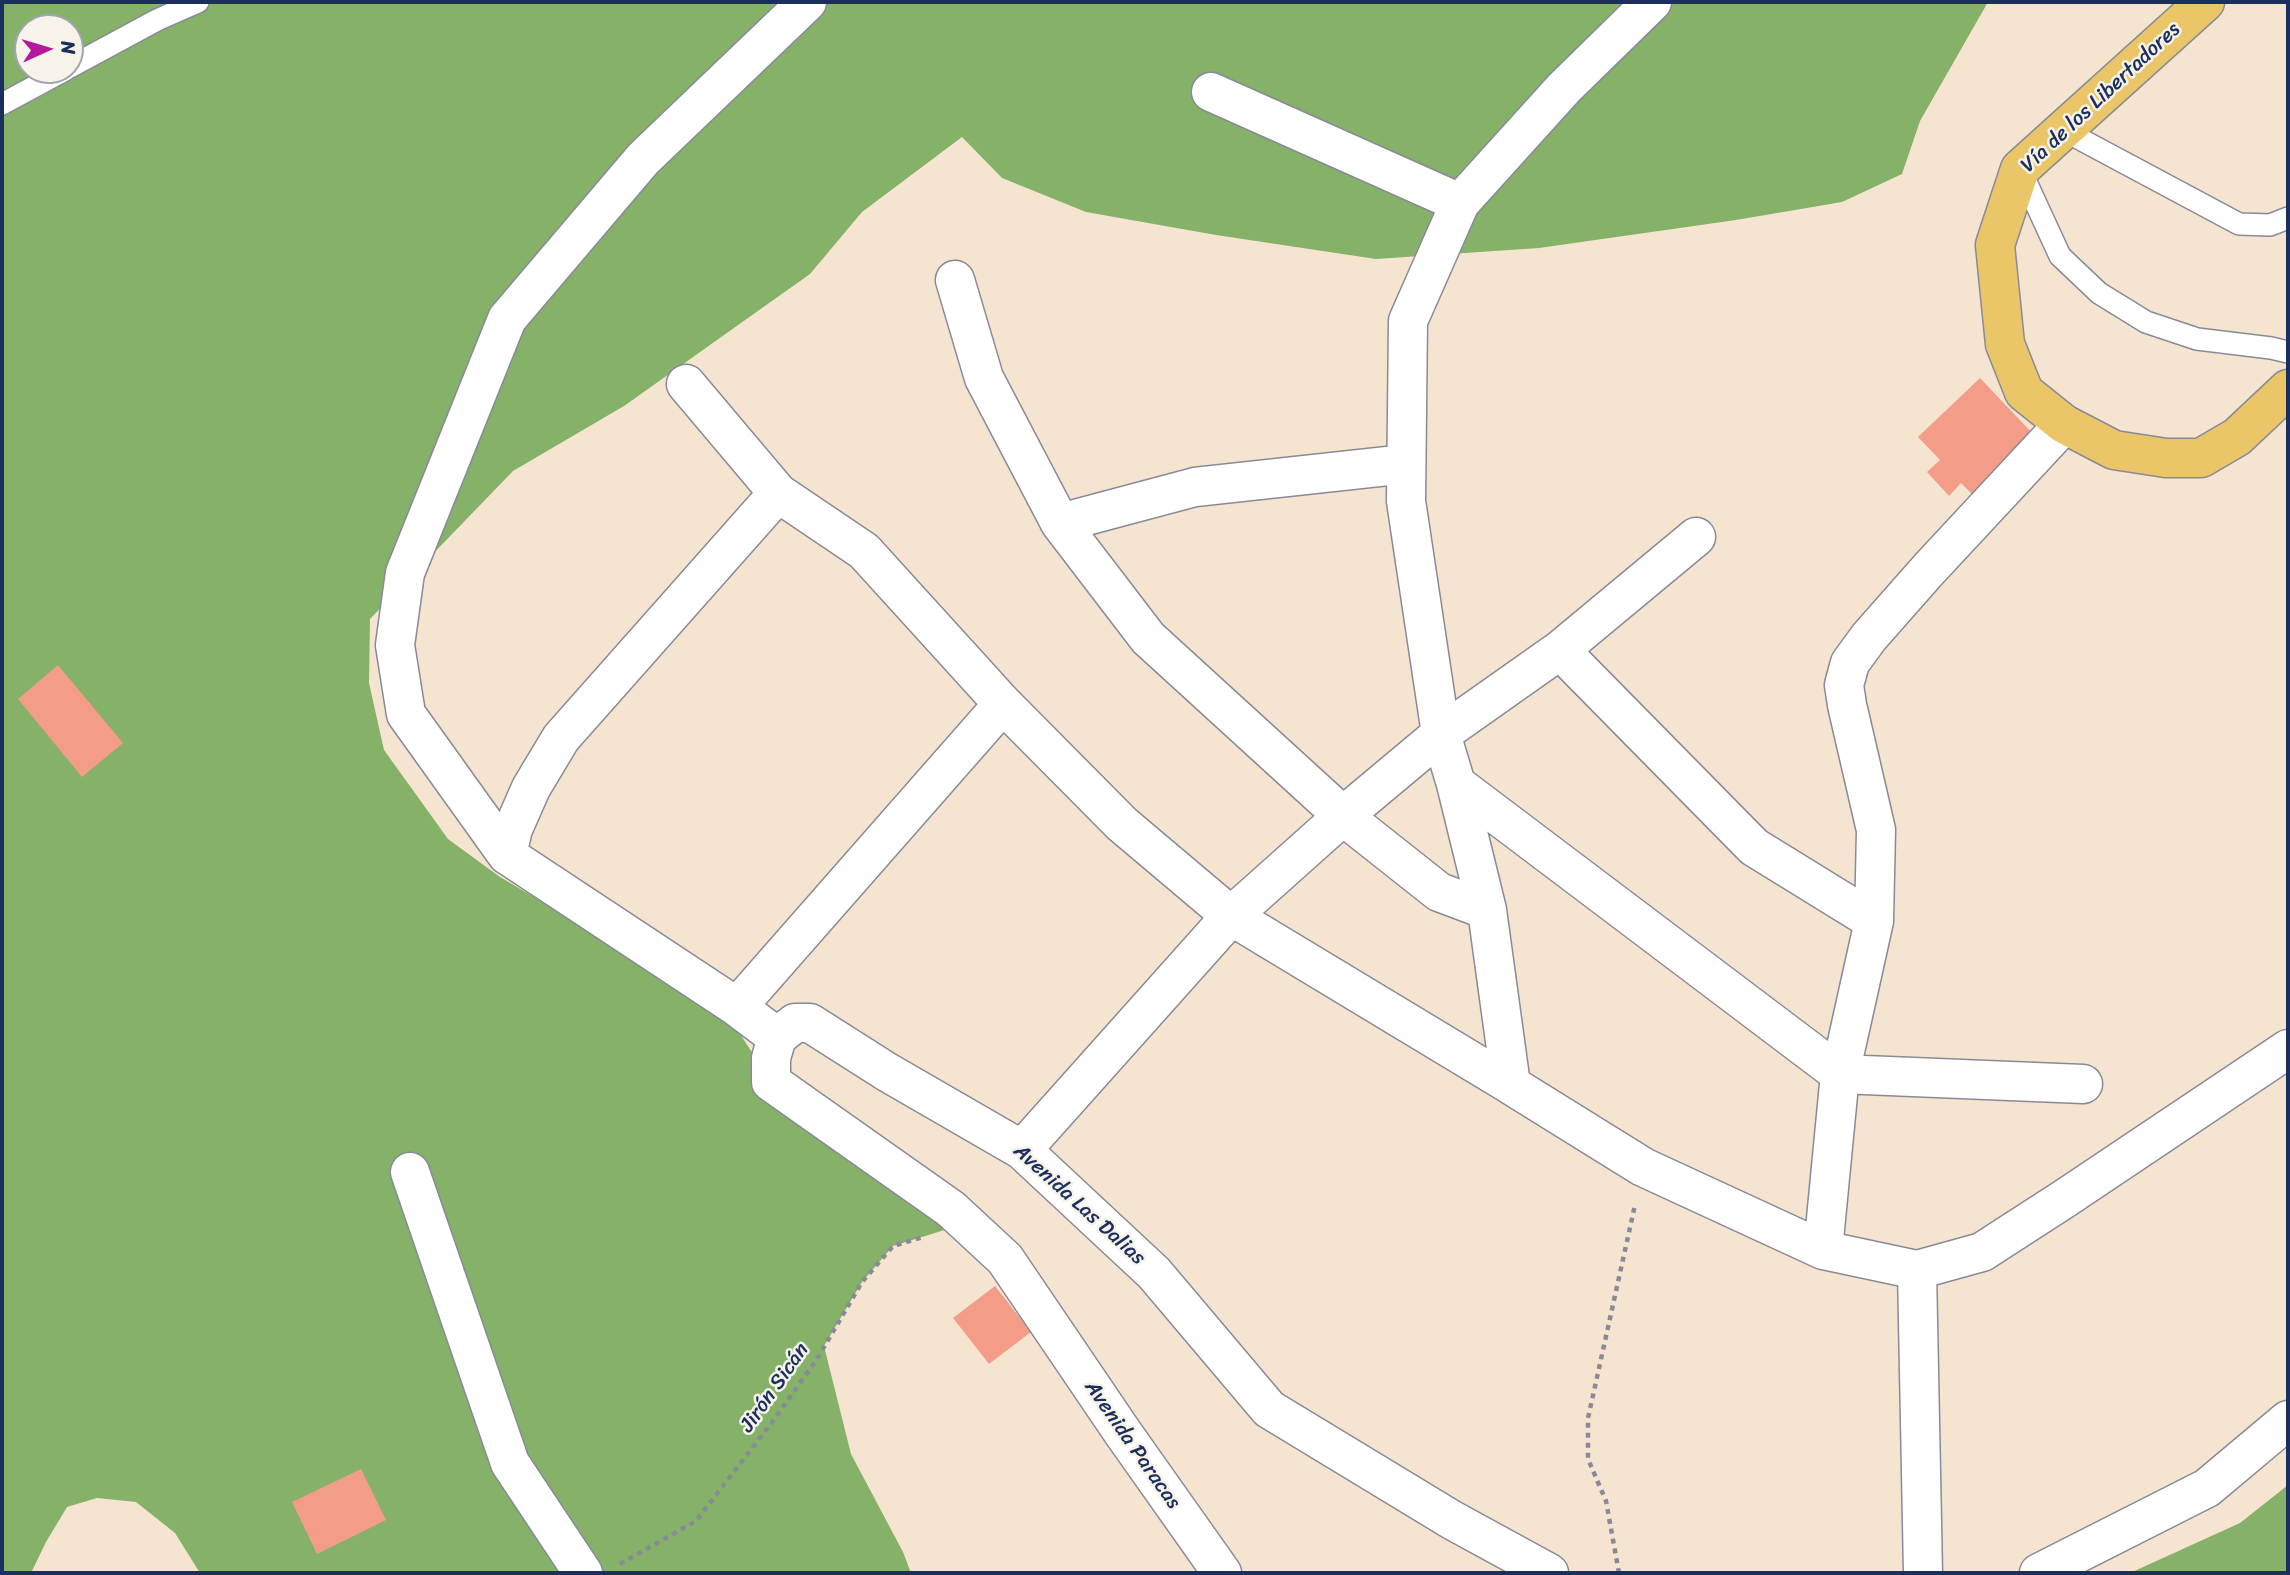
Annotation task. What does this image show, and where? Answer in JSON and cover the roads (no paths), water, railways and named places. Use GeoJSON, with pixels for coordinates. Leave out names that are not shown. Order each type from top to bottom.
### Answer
{"type":"FeatureCollection","features":[{"type":"Feature","properties":{"kind":"highway","name":"Vía de los Libertadores"},"geometry":{"type":"LineString","coordinates":[[2205,2],[2021,169],[1995,245],[2005,344],[2024,392],[2064,424],[2114,450],[2166,458],[2201,458],[2237,437],[2288,389]]}},
{"type":"Feature","properties":{"kind":"street"},"geometry":{"type":"LineString","coordinates":[[777,1037],[737,1007],[507,855],[406,715],[396,645],[405,573],[507,319],[643,159],[807,2]]}},
{"type":"Feature","properties":{"kind":"street"},"geometry":{"type":"LineString","coordinates":[[1511,1085],[1487,910],[1441,734],[1406,501],[1408,321],[1460,203],[1564,88],[1652,2]]}},
{"type":"Feature","properties":{"kind":"street"},"geometry":{"type":"LineString","coordinates":[[1211,92],[1460,203]]}},
{"type":"Feature","properties":{"kind":"street"},"geometry":{"type":"LineString","coordinates":[[955,280],[984,378],[1060,523],[1148,638],[1343,816],[1439,892],[1487,910]]}},
{"type":"Feature","properties":{"kind":"street"},"geometry":{"type":"LineString","coordinates":[[686,384],[778,493],[864,551],[1003,704],[1122,824],[1231,916],[1643,1167],[1823,1250],[1917,1270],[1982,1252],[2288,1049]]}},
{"type":"Feature","properties":{"kind":"street"},"geometry":{"type":"LineString","coordinates":[[1823,1250],[1840,1074],[1874,921],[1876,830],[1847,705],[1844,684],[1850,663],[1868,637],[2064,424]]}},
{"type":"Feature","properties":{"kind":"street"},"geometry":{"type":"LineString","coordinates":[[1060,523],[1195,487],[1406,464]]}},
{"type":"Feature","properties":{"kind":"street"},"geometry":{"type":"LineString","coordinates":[[507,855],[513,829],[531,788],[561,738],[778,493]]}},
{"type":"Feature","properties":{"kind":"street"},"geometry":{"type":"LineString","coordinates":[[1022,1150],[1231,916],[1343,816],[1441,734],[1560,650],[1696,537]]}},
{"type":"Feature","properties":{"kind":"street"},"geometry":{"type":"LineString","coordinates":[[1560,650],[1754,847],[1874,921]]}},
{"type":"Feature","properties":{"kind":"street"},"geometry":{"type":"LineString","coordinates":[[737,1007],[1003,704]]}},
{"type":"Feature","properties":{"kind":"street"},"geometry":{"type":"LineString","coordinates":[[1456,784],[1840,1074],[2083,1084]]}},
{"type":"Feature","properties":{"kind":"street","name":"Avenida Las Dalias"},"geometry":{"type":"LineString","coordinates":[[777,1037],[796,1023],[810,1023],[887,1072],[1022,1150],[1154,1273],[1269,1409],[1452,1520],[1549,1573]]}},
{"type":"Feature","properties":{"kind":"street","name":"Avenida Paracas"},"geometry":{"type":"LineString","coordinates":[[777,1037],[771,1058],[771,1082],[951,1209],[1005,1259],[1222,1573]]}},
{"type":"Feature","properties":{"kind":"street"},"geometry":{"type":"LineString","coordinates":[[410,1172],[510,1463],[599,1570]]}},
{"type":"Feature","properties":{"kind":"street"},"geometry":{"type":"LineString","coordinates":[[1917,1270],[1923,1573]]}},
{"type":"Feature","properties":{"kind":"street"},"geometry":{"type":"LineString","coordinates":[[2039,1573],[2207,1488],[2288,1420]]}},
{"type":"Feature","properties":{"kind":"lane"},"geometry":{"type":"LineString","coordinates":[[84,60],[198,2]]}},
{"type":"Feature","properties":{"kind":"lane"},"geometry":{"type":"LineString","coordinates":[[2,104],[39,84]]}},
{"type":"Feature","properties":{"kind":"lane"},"geometry":{"type":"LineString","coordinates":[[2064,131],[2239,224],[2270,225],[2288,218]]}},
{"type":"Feature","properties":{"kind":"lane"},"geometry":{"type":"LineString","coordinates":[[2021,169],[2060,256],[2099,293],[2146,322],[2197,339],[2288,352]]}}]}
